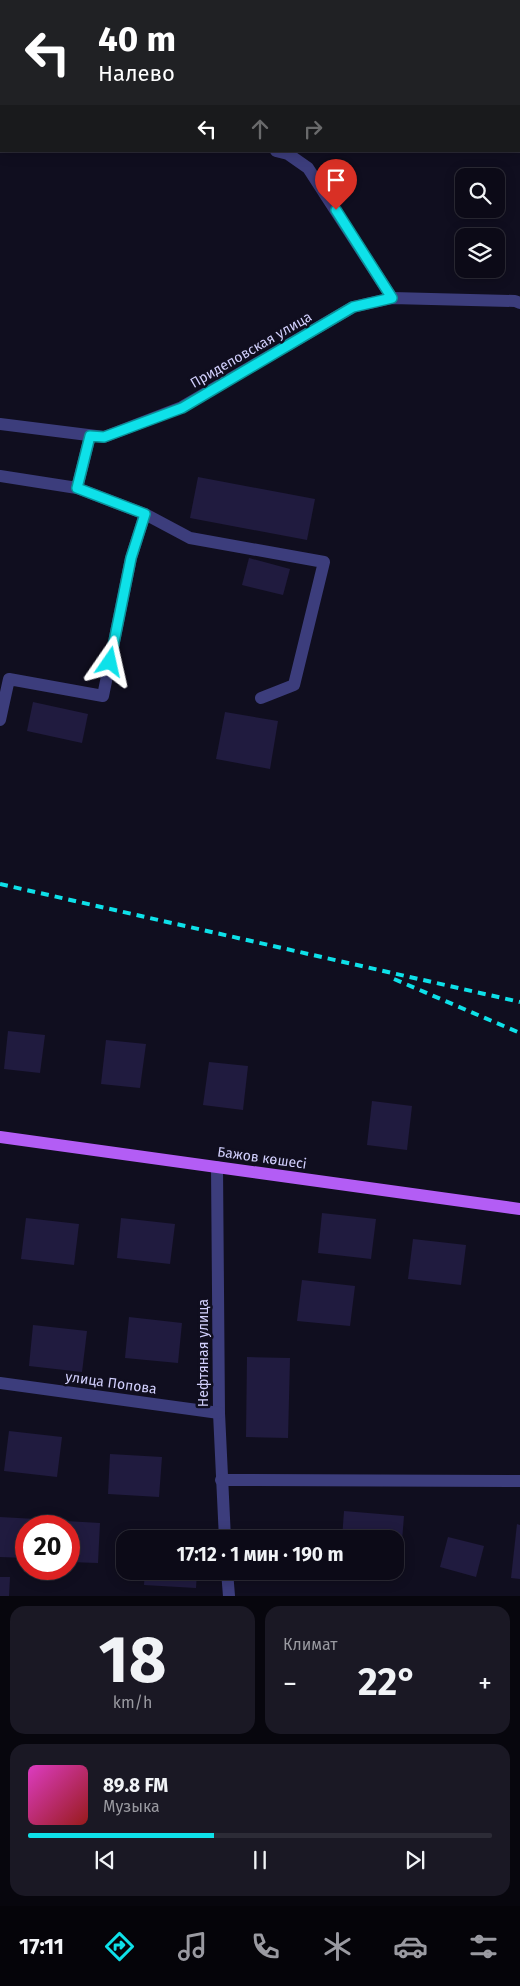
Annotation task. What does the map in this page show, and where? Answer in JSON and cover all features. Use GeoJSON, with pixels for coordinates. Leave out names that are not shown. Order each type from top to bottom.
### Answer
{"type":"FeatureCollection","features":[{"type":"Feature","properties":{"kind":"main road","name":"Бажов көшесі"},"geometry":{"type":"LineString","coordinates":[[0,1137],[520,1209]]}},
{"type":"Feature","properties":{"kind":"street"},"geometry":{"type":"LineString","coordinates":[[280,152],[288,154],[308,168],[392,298]]}},
{"type":"Feature","properties":{"kind":"street","name":"Придеповская улица"},"geometry":{"type":"LineString","coordinates":[[0,424],[104,437],[182,408],[353,307],[392,298],[514,301],[520,303]]}},
{"type":"Feature","properties":{"kind":"street"},"geometry":{"type":"LineString","coordinates":[[77,488],[90,436]]}},
{"type":"Feature","properties":{"kind":"street"},"geometry":{"type":"LineString","coordinates":[[0,476],[77,488],[145,514],[190,538],[324,562],[294,684],[261,698]]}},
{"type":"Feature","properties":{"kind":"street"},"geometry":{"type":"LineString","coordinates":[[0,720],[4,678],[103,696],[131,558],[145,514]]}},
{"type":"Feature","properties":{"kind":"street","name":"Нефтяная улица"},"geometry":{"type":"LineString","coordinates":[[216,1167],[219,1413],[224,1530]]}},
{"type":"Feature","properties":{"kind":"street","name":"улица Попова"},"geometry":{"type":"LineString","coordinates":[[0,1383],[219,1413]]}},
{"type":"Feature","properties":{"kind":"street"},"geometry":{"type":"LineString","coordinates":[[221,1480],[520,1481]]}},
{"type":"Feature","properties":{"kind":"street"},"geometry":{"type":"LineString","coordinates":[[227,1580],[228,1596]]}},
{"type":"Feature","properties":{"kind":"building"},"geometry":{"type":"Polygon","coordinates":[[[198,477],[315,499],[307,540],[190,518],[198,477]]]}},
{"type":"Feature","properties":{"kind":"building"},"geometry":{"type":"Polygon","coordinates":[[[249,558],[290,569],[283,595],[242,585],[249,558]]]}},
{"type":"Feature","properties":{"kind":"building"},"geometry":{"type":"Polygon","coordinates":[[[33,702],[88,714],[82,743],[27,731],[33,702]]]}},
{"type":"Feature","properties":{"kind":"building"},"geometry":{"type":"Polygon","coordinates":[[[225,712],[278,721],[270,769],[216,759],[225,712]]]}},
{"type":"Feature","properties":{"kind":"building"},"geometry":{"type":"Polygon","coordinates":[[[8,1031],[45,1035],[40,1073],[4,1069],[8,1031]]]}},
{"type":"Feature","properties":{"kind":"building"},"geometry":{"type":"Polygon","coordinates":[[[106,1040],[146,1044],[140,1088],[101,1084],[106,1040]]]}},
{"type":"Feature","properties":{"kind":"building"},"geometry":{"type":"Polygon","coordinates":[[[209,1062],[248,1066],[243,1110],[203,1105],[209,1062]]]}},
{"type":"Feature","properties":{"kind":"building"},"geometry":{"type":"Polygon","coordinates":[[[372,1101],[412,1106],[407,1150],[367,1145],[372,1101]]]}},
{"type":"Feature","properties":{"kind":"building"},"geometry":{"type":"Polygon","coordinates":[[[322,1213],[376,1219],[371,1259],[318,1253],[322,1213]]]}},
{"type":"Feature","properties":{"kind":"building"},"geometry":{"type":"Polygon","coordinates":[[[26,1218],[79,1224],[74,1265],[21,1259],[26,1218]]]}},
{"type":"Feature","properties":{"kind":"building"},"geometry":{"type":"Polygon","coordinates":[[[121,1218],[175,1224],[170,1264],[117,1258],[121,1218]]]}},
{"type":"Feature","properties":{"kind":"building"},"geometry":{"type":"Polygon","coordinates":[[[413,1239],[466,1245],[461,1285],[408,1279],[413,1239]]]}},
{"type":"Feature","properties":{"kind":"building"},"geometry":{"type":"Polygon","coordinates":[[[302,1280],[355,1286],[350,1326],[297,1321],[302,1280]]]}},
{"type":"Feature","properties":{"kind":"building"},"geometry":{"type":"Polygon","coordinates":[[[129,1317],[182,1323],[178,1363],[125,1358],[129,1317]]]}},
{"type":"Feature","properties":{"kind":"building"},"geometry":{"type":"Polygon","coordinates":[[[33,1325],[87,1331],[82,1372],[29,1366],[33,1325]]]}},
{"type":"Feature","properties":{"kind":"building"},"geometry":{"type":"Polygon","coordinates":[[[247,1357],[290,1358],[288,1438],[246,1437],[247,1357]]]}},
{"type":"Feature","properties":{"kind":"building"},"geometry":{"type":"Polygon","coordinates":[[[9,1431],[62,1437],[57,1477],[4,1471],[9,1431]]]}},
{"type":"Feature","properties":{"kind":"building"},"geometry":{"type":"Polygon","coordinates":[[[110,1454],[162,1457],[159,1497],[108,1494],[110,1454]]]}},
{"type":"Feature","properties":{"kind":"building"},"geometry":{"type":"Polygon","coordinates":[[[344,1511],[404,1516],[403,1530],[343,1530],[344,1511]]]}},
{"type":"Feature","properties":{"kind":"building"},"geometry":{"type":"Polygon","coordinates":[[[0,1517],[15,1518],[15,1558],[0,1557],[0,1517]]]}},
{"type":"Feature","properties":{"kind":"building"},"geometry":{"type":"Polygon","coordinates":[[[80,1522],[100,1523],[98,1563],[80,1562],[80,1522]]]}},
{"type":"Feature","properties":{"kind":"building"},"geometry":{"type":"Polygon","coordinates":[[[517,1524],[520,1525],[520,1579],[511,1578],[517,1524]]]}},
{"type":"Feature","properties":{"kind":"building"},"geometry":{"type":"Polygon","coordinates":[[[448,1537],[484,1546],[476,1577],[440,1567],[448,1537]]]}},
{"type":"Feature","properties":{"kind":"building"},"geometry":{"type":"Polygon","coordinates":[[[0,1577],[10,1577],[9,1596],[0,1596],[0,1577]]]}},
{"type":"Feature","properties":{"kind":"building"},"geometry":{"type":"Polygon","coordinates":[[[144,1580],[196,1580],[196,1588],[144,1585],[144,1580]]]}},
{"type":"Feature","properties":{"kind":"railway"},"geometry":{"type":"LineString","coordinates":[[0,884],[520,1002]]}},
{"type":"Feature","properties":{"kind":"railway"},"geometry":{"type":"LineString","coordinates":[[394,979],[520,1033]]}},
{"type":"Feature","properties":{"kind":"route"},"geometry":{"type":"LineString","coordinates":[[110,662],[131,558],[145,514],[77,488],[90,436],[104,437],[182,408],[353,307],[392,298],[336,210]]}}]}
